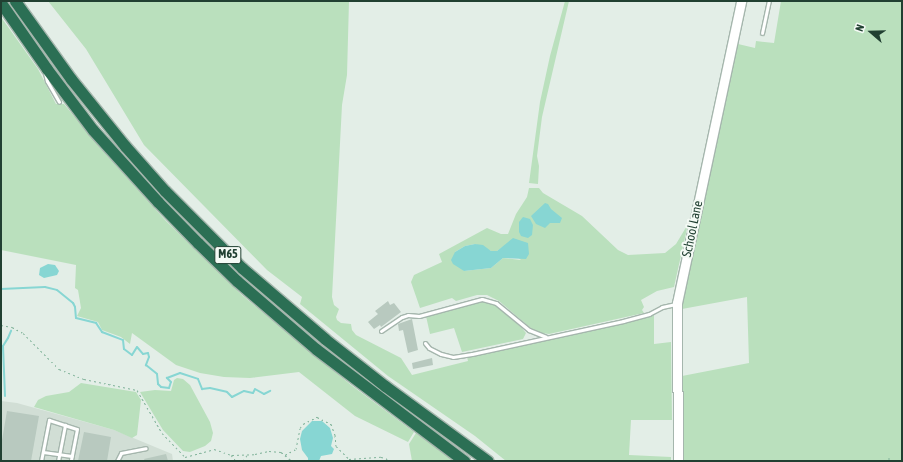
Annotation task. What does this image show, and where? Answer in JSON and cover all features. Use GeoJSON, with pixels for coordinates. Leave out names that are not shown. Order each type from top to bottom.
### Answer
{"type":"FeatureCollection","features":[{"type":"Feature","properties":{"kind":"highway","name":"M65"},"geometry":{"type":"LineString","coordinates":[[15,1],[70,79],[125,146],[166,191],[242,268],[337,348],[488,461]]}},
{"type":"Feature","properties":{"kind":"highway","name":"M65"},"geometry":{"type":"LineString","coordinates":[[1,3],[43,64],[93,130],[158,202],[237,281],[316,349],[464,461]]}},
{"type":"Feature","properties":{"kind":"main road","name":"School Lane"},"geometry":{"type":"LineString","coordinates":[[678,461],[678,303],[741,1]]}},
{"type":"Feature","properties":{"kind":"lane"},"geometry":{"type":"LineString","coordinates":[[762,33],[769,1]]}},
{"type":"Feature","properties":{"kind":"lane"},"geometry":{"type":"LineString","coordinates":[[43,64],[46,81],[59,102]]}},
{"type":"Feature","properties":{"kind":"lane"},"geometry":{"type":"LineString","coordinates":[[381,331],[402,317],[408,315],[419,316],[482,299],[496,303],[529,330],[549,337]]}},
{"type":"Feature","properties":{"kind":"lane"},"geometry":{"type":"LineString","coordinates":[[425,343],[429,348],[453,357],[649,314],[662,307],[678,303]]}},
{"type":"Feature","properties":{"kind":"lane"},"geometry":{"type":"LineString","coordinates":[[41,461],[49,420],[77,430],[71,461]]}},
{"type":"Feature","properties":{"kind":"lane"},"geometry":{"type":"LineString","coordinates":[[58,461],[65,425]]}},
{"type":"Feature","properties":{"kind":"lane"},"geometry":{"type":"LineString","coordinates":[[117,461],[121,453],[146,448]]}},
{"type":"Feature","properties":{"kind":"lane"},"geometry":{"type":"LineString","coordinates":[[43,452],[72,456]]}},
{"type":"Feature","properties":{"kind":"path"},"geometry":{"type":"LineString","coordinates":[[1,325],[12,327],[23,333],[59,369],[84,379],[137,390],[162,433],[185,457],[185,461]]}},
{"type":"Feature","properties":{"kind":"path"},"geometry":{"type":"LineString","coordinates":[[285,455],[296,449],[300,428],[303,424],[317,417],[331,424],[335,435],[336,446],[349,459],[381,457],[386,458],[388,461]]}},
{"type":"Feature","properties":{"kind":"path"},"geometry":{"type":"LineString","coordinates":[[185,457],[214,449],[231,455],[269,451],[282,452],[292,461]]}},
{"type":"Feature","properties":{"kind":"path"},"geometry":{"type":"LineString","coordinates":[[243,461],[248,454]]}},
{"type":"Feature","properties":{"kind":"path"},"geometry":{"type":"LineString","coordinates":[[231,455],[236,461]]}},
{"type":"Feature","properties":{"kind":"shaded area"},"geometry":{"type":"Polygon","coordinates":[[[1,401],[17,403],[114,430],[172,454],[173,461],[1,461],[1,401]]]}},
{"type":"Feature","properties":{"kind":"green space"},"geometry":{"type":"Polygon","coordinates":[[[48,1],[349,1],[347,75],[342,105],[332,297],[334,305],[339,309],[336,317],[337,320],[341,323],[351,324],[352,330],[356,335],[401,358],[412,375],[468,361],[467,357],[654,314],[654,344],[671,342],[672,420],[631,420],[629,455],[671,457],[671,461],[506,461],[475,436],[388,376],[300,304],[302,297],[267,270],[144,145],[86,49],[48,1]]]}},
{"type":"Feature","properties":{"kind":"green space"},"geometry":{"type":"Polygon","coordinates":[[[565,1],[569,1],[542,117],[537,156],[539,166],[538,184],[529,183],[540,102],[550,56],[565,1]]]}},
{"type":"Feature","properties":{"kind":"green space"},"geometry":{"type":"Polygon","coordinates":[[[781,1],[902,1],[902,461],[683,461],[682,376],[749,363],[747,297],[682,309],[683,295],[738,44],[755,48],[756,41],[774,43],[781,1]]]}},
{"type":"Feature","properties":{"kind":"green space"},"geometry":{"type":"Polygon","coordinates":[[[1,17],[38,69],[56,104],[64,104],[101,149],[166,221],[243,296],[351,385],[414,432],[408,442],[355,416],[299,372],[250,378],[224,377],[200,373],[176,365],[132,333],[130,344],[121,337],[102,330],[98,322],[77,316],[81,308],[78,290],[75,288],[76,265],[1,250],[1,17]]]}},
{"type":"Feature","properties":{"kind":"green space"},"geometry":{"type":"Polygon","coordinates":[[[529,188],[539,188],[543,193],[582,216],[618,250],[628,255],[665,253],[676,244],[688,224],[674,287],[657,291],[641,300],[644,307],[642,310],[644,313],[549,334],[532,329],[499,301],[487,295],[477,295],[456,301],[452,298],[420,308],[411,282],[414,275],[442,262],[439,254],[487,228],[501,234],[508,234],[516,214],[527,197],[529,188]],[[475,244],[465,246],[455,252],[464,271],[491,268],[503,258],[521,260],[504,246],[497,251],[491,251],[475,244]]]}},
{"type":"Feature","properties":{"kind":"green space"},"geometry":{"type":"Polygon","coordinates":[[[483,300],[494,304],[521,327],[526,333],[523,339],[462,352],[454,328],[430,334],[426,316],[483,300]]]}},
{"type":"Feature","properties":{"kind":"green space"},"geometry":{"type":"Polygon","coordinates":[[[177,378],[183,379],[190,385],[210,422],[213,433],[211,441],[205,446],[190,452],[183,451],[163,430],[140,392],[155,390],[171,391],[174,380],[177,378]]]}},
{"type":"Feature","properties":{"kind":"green space"},"geometry":{"type":"Polygon","coordinates":[[[81,383],[136,392],[141,400],[137,435],[132,438],[114,430],[34,407],[38,400],[46,396],[69,392],[81,383]]]}},
{"type":"Feature","properties":{"kind":"green space"},"geometry":{"type":"Polygon","coordinates":[[[416,433],[454,461],[412,461],[409,444],[416,433]]]}},
{"type":"Feature","properties":{"kind":"water"},"geometry":{"type":"Polygon","coordinates":[[[545,203],[548,204],[551,209],[562,218],[560,223],[550,223],[545,228],[536,224],[531,216],[545,203]]]}},
{"type":"Feature","properties":{"kind":"water"},"geometry":{"type":"Polygon","coordinates":[[[523,217],[530,219],[533,225],[532,235],[528,238],[521,236],[519,232],[519,222],[523,217]]]}},
{"type":"Feature","properties":{"kind":"water"},"geometry":{"type":"Polygon","coordinates":[[[513,238],[528,243],[529,254],[526,259],[503,258],[491,268],[464,271],[453,264],[451,260],[455,252],[465,246],[475,244],[483,245],[491,251],[497,251],[513,238]]]}},
{"type":"Feature","properties":{"kind":"water"},"geometry":{"type":"Polygon","coordinates":[[[48,264],[55,265],[59,271],[57,275],[44,278],[39,275],[40,268],[48,264]]]}},
{"type":"Feature","properties":{"kind":"water"},"geometry":{"type":"Polygon","coordinates":[[[312,421],[322,421],[330,428],[333,438],[331,446],[334,449],[332,454],[321,456],[319,461],[308,461],[308,458],[302,450],[300,439],[302,431],[312,421]]]}},
{"type":"Feature","properties":{"kind":"building"},"geometry":{"type":"Polygon","coordinates":[[[388,301],[390,305],[394,303],[401,312],[381,327],[380,325],[374,329],[368,322],[378,314],[375,311],[388,301]]]}},
{"type":"Feature","properties":{"kind":"building"},"geometry":{"type":"Polygon","coordinates":[[[412,319],[418,350],[408,353],[403,330],[399,331],[398,324],[412,319]]]}},
{"type":"Feature","properties":{"kind":"building"},"geometry":{"type":"Polygon","coordinates":[[[432,358],[433,365],[413,369],[412,363],[432,358]]]}},
{"type":"Feature","properties":{"kind":"building"},"geometry":{"type":"Polygon","coordinates":[[[7,411],[39,416],[31,461],[1,461],[1,446],[7,411]]]}},
{"type":"Feature","properties":{"kind":"building"},"geometry":{"type":"Polygon","coordinates":[[[84,432],[111,437],[107,461],[78,461],[84,432]]]}},
{"type":"Feature","properties":{"kind":"building"},"geometry":{"type":"Polygon","coordinates":[[[166,454],[168,461],[145,461],[144,459],[166,454]]]}},
{"type":"Feature","properties":{"kind":"waterway"},"geometry":{"type":"LineString","coordinates":[[1,289],[45,287],[57,290],[73,303],[76,318],[96,323],[102,332],[123,340],[124,349],[132,355],[137,347],[143,354],[148,353],[149,357],[146,365],[157,374],[158,384],[161,387],[169,388],[171,382],[167,378],[180,373],[198,379],[202,389],[210,388],[227,392],[232,397],[244,391],[253,393],[255,389],[264,394],[270,391]]}},
{"type":"Feature","properties":{"kind":"waterway"},"geometry":{"type":"LineString","coordinates":[[5,396],[3,346],[11,331]]}}]}
